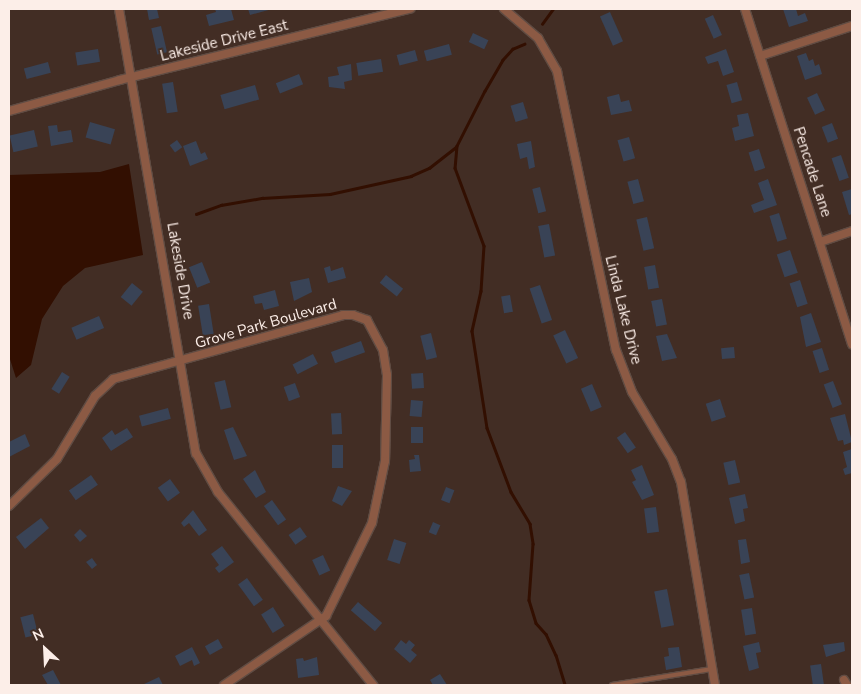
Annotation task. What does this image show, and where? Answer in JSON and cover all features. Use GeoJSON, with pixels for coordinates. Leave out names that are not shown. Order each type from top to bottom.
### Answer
{"type":"FeatureCollection","features":[{"type":"Feature","properties":{"kind":"street","name":"Lakeside Drive"},"geometry":{"type":"LineString","coordinates":[[119,9],[181,361],[192,437],[201,465],[218,492],[373,685]]}},
{"type":"Feature","properties":{"kind":"street","name":"Lakeside Drive East"},"geometry":{"type":"LineString","coordinates":[[131,78],[410,9]]}},
{"type":"Feature","properties":{"kind":"street","name":"Linda Lake Drive"},"geometry":{"type":"LineString","coordinates":[[504,9],[538,38],[557,71],[616,350],[632,392],[672,459],[681,482],[715,685]]}},
{"type":"Feature","properties":{"kind":"street","name":"Pencade Lane"},"geometry":{"type":"LineString","coordinates":[[745,9],[852,344]]}},
{"type":"Feature","properties":{"kind":"street"},"geometry":{"type":"LineString","coordinates":[[760,56],[852,26]]}},
{"type":"Feature","properties":{"kind":"street"},"geometry":{"type":"LineString","coordinates":[[9,111],[131,78]]}},
{"type":"Feature","properties":{"kind":"street"},"geometry":{"type":"LineString","coordinates":[[820,242],[852,231]]}},
{"type":"Feature","properties":{"kind":"street","name":"Grove Park Boulevard"},"geometry":{"type":"LineString","coordinates":[[9,506],[62,453],[95,396],[106,384],[126,373],[181,361],[343,315],[361,316],[372,326],[383,350],[387,375],[383,482],[362,546],[332,606],[321,620],[224,685]]}},
{"type":"Feature","properties":{"kind":"lane"},"geometry":{"type":"LineString","coordinates":[[612,685],[712,669]]}},
{"type":"Feature","properties":{"kind":"shaded area"},"geometry":{"type":"Polygon","coordinates":[[[129,164],[143,255],[85,268],[63,286],[42,319],[31,365],[16,378],[9,356],[9,175],[100,172],[129,164]]]}},
{"type":"Feature","properties":{"kind":"building"},"geometry":{"type":"Polygon","coordinates":[[[147,9],[157,9],[159,18],[149,20],[147,9]]]}},
{"type":"Feature","properties":{"kind":"building"},"geometry":{"type":"Polygon","coordinates":[[[215,9],[231,9],[234,20],[209,26],[206,15],[216,12],[215,9]]]}},
{"type":"Feature","properties":{"kind":"building"},"geometry":{"type":"Polygon","coordinates":[[[248,9],[272,9],[250,15],[248,9]]]}},
{"type":"Feature","properties":{"kind":"building"},"geometry":{"type":"Polygon","coordinates":[[[783,9],[796,9],[798,16],[805,13],[808,21],[789,27],[783,9]]]}},
{"type":"Feature","properties":{"kind":"building"},"geometry":{"type":"Polygon","coordinates":[[[610,12],[623,41],[613,46],[600,16],[610,12]]]}},
{"type":"Feature","properties":{"kind":"building"},"geometry":{"type":"Polygon","coordinates":[[[713,15],[722,35],[714,39],[705,19],[713,15]]]}},
{"type":"Feature","properties":{"kind":"building"},"geometry":{"type":"Polygon","coordinates":[[[161,26],[167,52],[157,55],[151,28],[161,26]]]}},
{"type":"Feature","properties":{"kind":"building"},"geometry":{"type":"Polygon","coordinates":[[[473,33],[488,40],[484,49],[469,42],[473,33]]]}},
{"type":"Feature","properties":{"kind":"building"},"geometry":{"type":"Polygon","coordinates":[[[449,44],[452,55],[427,61],[424,51],[449,44]]]}},
{"type":"Feature","properties":{"kind":"building"},"geometry":{"type":"Polygon","coordinates":[[[98,49],[100,62],[77,65],[75,53],[98,49]]]}},
{"type":"Feature","properties":{"kind":"building"},"geometry":{"type":"Polygon","coordinates":[[[726,49],[734,72],[723,76],[718,61],[708,64],[705,57],[726,49]]]}},
{"type":"Feature","properties":{"kind":"building"},"geometry":{"type":"Polygon","coordinates":[[[415,50],[418,61],[399,66],[397,55],[415,50]]]}},
{"type":"Feature","properties":{"kind":"building"},"geometry":{"type":"Polygon","coordinates":[[[806,53],[809,61],[813,59],[815,66],[819,64],[822,74],[805,80],[797,56],[806,53]]]}},
{"type":"Feature","properties":{"kind":"building"},"geometry":{"type":"Polygon","coordinates":[[[381,59],[383,72],[358,76],[356,63],[381,59]]]}},
{"type":"Feature","properties":{"kind":"building"},"geometry":{"type":"Polygon","coordinates":[[[48,62],[51,73],[27,79],[24,68],[48,62]]]}},
{"type":"Feature","properties":{"kind":"building"},"geometry":{"type":"Polygon","coordinates":[[[351,64],[352,80],[344,82],[345,89],[329,87],[328,77],[339,75],[337,67],[351,64]]]}},
{"type":"Feature","properties":{"kind":"building"},"geometry":{"type":"Polygon","coordinates":[[[299,74],[303,84],[280,94],[276,83],[299,74]]]}},
{"type":"Feature","properties":{"kind":"building"},"geometry":{"type":"Polygon","coordinates":[[[173,82],[178,112],[167,113],[162,84],[173,82]]]}},
{"type":"Feature","properties":{"kind":"building"},"geometry":{"type":"Polygon","coordinates":[[[737,82],[742,100],[732,103],[726,85],[737,82]]]}},
{"type":"Feature","properties":{"kind":"building"},"geometry":{"type":"Polygon","coordinates":[[[255,85],[259,99],[225,109],[220,95],[255,85]]]}},
{"type":"Feature","properties":{"kind":"building"},"geometry":{"type":"Polygon","coordinates":[[[817,93],[825,110],[815,115],[807,98],[817,93]]]}},
{"type":"Feature","properties":{"kind":"building"},"geometry":{"type":"Polygon","coordinates":[[[619,94],[621,102],[629,100],[632,111],[611,115],[607,97],[619,94]]]}},
{"type":"Feature","properties":{"kind":"building"},"geometry":{"type":"Polygon","coordinates":[[[523,102],[528,118],[516,122],[511,106],[523,102]]]}},
{"type":"Feature","properties":{"kind":"building"},"geometry":{"type":"Polygon","coordinates":[[[748,113],[754,136],[735,141],[732,128],[739,126],[737,115],[748,113]]]}},
{"type":"Feature","properties":{"kind":"building"},"geometry":{"type":"Polygon","coordinates":[[[90,122],[115,129],[111,145],[86,137],[90,122]]]}},
{"type":"Feature","properties":{"kind":"building"},"geometry":{"type":"Polygon","coordinates":[[[832,123],[838,139],[828,143],[822,127],[832,123]]]}},
{"type":"Feature","properties":{"kind":"building"},"geometry":{"type":"Polygon","coordinates":[[[57,125],[58,132],[71,130],[73,142],[51,146],[48,126],[57,125]]]}},
{"type":"Feature","properties":{"kind":"building"},"geometry":{"type":"Polygon","coordinates":[[[34,130],[38,147],[13,152],[10,136],[34,130]]]}},
{"type":"Feature","properties":{"kind":"building"},"geometry":{"type":"Polygon","coordinates":[[[629,137],[635,158],[624,161],[617,140],[629,137]]]}},
{"type":"Feature","properties":{"kind":"building"},"geometry":{"type":"Polygon","coordinates":[[[177,140],[182,147],[175,153],[170,145],[177,140]]]}},
{"type":"Feature","properties":{"kind":"building"},"geometry":{"type":"Polygon","coordinates":[[[196,141],[201,154],[205,152],[208,159],[190,166],[183,146],[196,141]]]}},
{"type":"Feature","properties":{"kind":"building"},"geometry":{"type":"Polygon","coordinates":[[[531,141],[535,167],[529,169],[527,157],[520,159],[517,144],[531,141]]]}},
{"type":"Feature","properties":{"kind":"building"},"geometry":{"type":"Polygon","coordinates":[[[759,149],[765,168],[755,171],[749,152],[759,149]]]}},
{"type":"Feature","properties":{"kind":"building"},"geometry":{"type":"Polygon","coordinates":[[[841,155],[849,178],[839,181],[832,158],[841,155]]]}},
{"type":"Feature","properties":{"kind":"building"},"geometry":{"type":"Polygon","coordinates":[[[638,179],[644,201],[633,204],[627,182],[638,179]]]}},
{"type":"Feature","properties":{"kind":"building"},"geometry":{"type":"Polygon","coordinates":[[[768,179],[777,205],[754,213],[751,205],[764,200],[758,183],[768,179]]]}},
{"type":"Feature","properties":{"kind":"building"},"geometry":{"type":"Polygon","coordinates":[[[540,187],[546,211],[538,213],[532,189],[540,187]]]}},
{"type":"Feature","properties":{"kind":"building"},"geometry":{"type":"Polygon","coordinates":[[[852,189],[852,214],[849,215],[842,192],[852,189]]]}},
{"type":"Feature","properties":{"kind":"building"},"geometry":{"type":"Polygon","coordinates":[[[779,213],[787,239],[777,242],[769,216],[779,213]]]}},
{"type":"Feature","properties":{"kind":"building"},"geometry":{"type":"Polygon","coordinates":[[[647,217],[654,248],[643,251],[636,219],[647,217]]]}},
{"type":"Feature","properties":{"kind":"building"},"geometry":{"type":"Polygon","coordinates":[[[549,224],[555,255],[544,258],[538,226],[549,224]]]}},
{"type":"Feature","properties":{"kind":"building"},"geometry":{"type":"Polygon","coordinates":[[[790,250],[798,273],[785,277],[777,255],[790,250]]]}},
{"type":"Feature","properties":{"kind":"building"},"geometry":{"type":"Polygon","coordinates":[[[202,262],[210,282],[197,288],[189,267],[202,262]]]}},
{"type":"Feature","properties":{"kind":"building"},"geometry":{"type":"Polygon","coordinates":[[[655,265],[659,288],[648,290],[644,267],[655,265]]]}},
{"type":"Feature","properties":{"kind":"building"},"geometry":{"type":"Polygon","coordinates":[[[330,266],[331,271],[343,267],[346,278],[328,283],[324,268],[330,266]]]}},
{"type":"Feature","properties":{"kind":"building"},"geometry":{"type":"Polygon","coordinates":[[[386,275],[403,289],[397,297],[380,283],[386,275]]]}},
{"type":"Feature","properties":{"kind":"building"},"geometry":{"type":"Polygon","coordinates":[[[309,278],[312,292],[294,301],[290,282],[309,278]]]}},
{"type":"Feature","properties":{"kind":"building"},"geometry":{"type":"Polygon","coordinates":[[[800,280],[808,304],[797,307],[790,283],[800,280]]]}},
{"type":"Feature","properties":{"kind":"building"},"geometry":{"type":"Polygon","coordinates":[[[132,283],[143,292],[132,306],[121,297],[132,283]]]}},
{"type":"Feature","properties":{"kind":"building"},"geometry":{"type":"Polygon","coordinates":[[[540,285],[552,320],[542,324],[530,289],[540,285]]]}},
{"type":"Feature","properties":{"kind":"building"},"geometry":{"type":"Polygon","coordinates":[[[275,290],[279,306],[264,310],[262,303],[255,304],[253,296],[275,290]]]}},
{"type":"Feature","properties":{"kind":"building"},"geometry":{"type":"Polygon","coordinates":[[[510,295],[513,312],[504,313],[501,297],[510,295]]]}},
{"type":"Feature","properties":{"kind":"building"},"geometry":{"type":"Polygon","coordinates":[[[662,299],[667,325],[656,327],[651,301],[662,299]]]}},
{"type":"Feature","properties":{"kind":"building"},"geometry":{"type":"Polygon","coordinates":[[[209,304],[214,334],[203,335],[198,306],[209,304]]]}},
{"type":"Feature","properties":{"kind":"building"},"geometry":{"type":"Polygon","coordinates":[[[811,313],[821,342],[806,347],[800,317],[811,313]]]}},
{"type":"Feature","properties":{"kind":"building"},"geometry":{"type":"Polygon","coordinates":[[[99,316],[104,328],[76,340],[71,328],[99,316]]]}},
{"type":"Feature","properties":{"kind":"building"},"geometry":{"type":"Polygon","coordinates":[[[565,330],[578,358],[566,364],[553,335],[565,330]]]}},
{"type":"Feature","properties":{"kind":"building"},"geometry":{"type":"Polygon","coordinates":[[[431,333],[437,357],[426,360],[420,336],[431,333]]]}},
{"type":"Feature","properties":{"kind":"building"},"geometry":{"type":"Polygon","coordinates":[[[667,334],[677,358],[662,361],[656,336],[667,334]]]}},
{"type":"Feature","properties":{"kind":"building"},"geometry":{"type":"Polygon","coordinates":[[[361,341],[365,352],[335,363],[331,352],[361,341]]]}},
{"type":"Feature","properties":{"kind":"building"},"geometry":{"type":"Polygon","coordinates":[[[734,347],[735,358],[722,359],[721,348],[734,347]]]}},
{"type":"Feature","properties":{"kind":"building"},"geometry":{"type":"Polygon","coordinates":[[[822,348],[829,370],[820,373],[812,351],[822,348]]]}},
{"type":"Feature","properties":{"kind":"building"},"geometry":{"type":"Polygon","coordinates":[[[313,354],[318,364],[298,374],[293,364],[313,354]]]}},
{"type":"Feature","properties":{"kind":"building"},"geometry":{"type":"Polygon","coordinates":[[[62,372],[70,377],[59,394],[51,389],[62,372]]]}},
{"type":"Feature","properties":{"kind":"building"},"geometry":{"type":"Polygon","coordinates":[[[423,373],[424,388],[412,389],[411,374],[423,373]]]}},
{"type":"Feature","properties":{"kind":"building"},"geometry":{"type":"Polygon","coordinates":[[[225,380],[231,407],[221,410],[214,382],[225,380]]]}},
{"type":"Feature","properties":{"kind":"building"},"geometry":{"type":"Polygon","coordinates":[[[833,381],[842,404],[833,408],[824,385],[833,381]]]}},
{"type":"Feature","properties":{"kind":"building"},"geometry":{"type":"Polygon","coordinates":[[[295,383],[300,397],[289,401],[284,387],[295,383]]]}},
{"type":"Feature","properties":{"kind":"building"},"geometry":{"type":"Polygon","coordinates":[[[592,384],[602,407],[591,412],[581,389],[592,384]]]}},
{"type":"Feature","properties":{"kind":"building"},"geometry":{"type":"Polygon","coordinates":[[[720,399],[726,417],[712,422],[706,404],[720,399]]]}},
{"type":"Feature","properties":{"kind":"building"},"geometry":{"type":"Polygon","coordinates":[[[411,400],[423,401],[422,417],[410,416],[411,400]]]}},
{"type":"Feature","properties":{"kind":"building"},"geometry":{"type":"Polygon","coordinates":[[[168,408],[171,419],[142,426],[139,416],[168,408]]]}},
{"type":"Feature","properties":{"kind":"building"},"geometry":{"type":"Polygon","coordinates":[[[341,413],[342,434],[332,434],[331,414],[341,413]]]}},
{"type":"Feature","properties":{"kind":"building"},"geometry":{"type":"Polygon","coordinates":[[[845,414],[852,442],[844,445],[843,440],[838,441],[830,418],[845,414]]]}},
{"type":"Feature","properties":{"kind":"building"},"geometry":{"type":"Polygon","coordinates":[[[233,427],[247,456],[234,460],[224,430],[233,427]]]}},
{"type":"Feature","properties":{"kind":"building"},"geometry":{"type":"Polygon","coordinates":[[[411,427],[423,427],[423,443],[411,443],[411,427]]]}},
{"type":"Feature","properties":{"kind":"building"},"geometry":{"type":"Polygon","coordinates":[[[127,428],[133,437],[111,451],[102,438],[112,430],[115,435],[127,428]]]}},
{"type":"Feature","properties":{"kind":"building"},"geometry":{"type":"Polygon","coordinates":[[[625,432],[636,448],[628,453],[617,438],[625,432]]]}},
{"type":"Feature","properties":{"kind":"building"},"geometry":{"type":"Polygon","coordinates":[[[25,434],[30,446],[9,457],[9,442],[25,434]]]}},
{"type":"Feature","properties":{"kind":"building"},"geometry":{"type":"Polygon","coordinates":[[[332,445],[343,445],[343,468],[332,468],[332,445]]]}},
{"type":"Feature","properties":{"kind":"building"},"geometry":{"type":"Polygon","coordinates":[[[852,449],[852,473],[845,475],[843,469],[847,467],[843,452],[852,449]]]}},
{"type":"Feature","properties":{"kind":"building"},"geometry":{"type":"Polygon","coordinates":[[[414,455],[419,455],[421,471],[410,472],[409,460],[415,459],[414,455]]]}},
{"type":"Feature","properties":{"kind":"building"},"geometry":{"type":"Polygon","coordinates":[[[735,460],[740,482],[728,485],[723,463],[735,460]]]}},
{"type":"Feature","properties":{"kind":"building"},"geometry":{"type":"Polygon","coordinates":[[[642,465],[654,495],[642,500],[632,482],[636,480],[631,470],[642,465]]]}},
{"type":"Feature","properties":{"kind":"building"},"geometry":{"type":"Polygon","coordinates":[[[255,470],[266,492],[256,498],[243,479],[255,470]]]}},
{"type":"Feature","properties":{"kind":"building"},"geometry":{"type":"Polygon","coordinates":[[[91,475],[98,485],[76,500],[69,490],[91,475]]]}},
{"type":"Feature","properties":{"kind":"building"},"geometry":{"type":"Polygon","coordinates":[[[170,479],[180,493],[168,502],[158,488],[170,479]]]}},
{"type":"Feature","properties":{"kind":"building"},"geometry":{"type":"Polygon","coordinates":[[[338,486],[352,491],[342,506],[332,501],[338,486]]]}},
{"type":"Feature","properties":{"kind":"building"},"geometry":{"type":"Polygon","coordinates":[[[446,487],[454,490],[449,503],[441,500],[446,487]]]}},
{"type":"Feature","properties":{"kind":"building"},"geometry":{"type":"Polygon","coordinates":[[[745,494],[748,508],[743,509],[745,521],[735,524],[729,498],[745,494]]]}},
{"type":"Feature","properties":{"kind":"building"},"geometry":{"type":"Polygon","coordinates":[[[272,500],[286,519],[278,525],[264,506],[272,500]]]}},
{"type":"Feature","properties":{"kind":"building"},"geometry":{"type":"Polygon","coordinates":[[[656,507],[659,532],[647,533],[644,508],[656,507]]]}},
{"type":"Feature","properties":{"kind":"building"},"geometry":{"type":"Polygon","coordinates":[[[193,510],[207,530],[199,536],[189,523],[184,527],[181,523],[193,510]]]}},
{"type":"Feature","properties":{"kind":"building"},"geometry":{"type":"Polygon","coordinates":[[[41,518],[49,528],[25,549],[16,537],[41,518]]]}},
{"type":"Feature","properties":{"kind":"building"},"geometry":{"type":"Polygon","coordinates":[[[433,522],[440,525],[436,535],[429,532],[433,522]]]}},
{"type":"Feature","properties":{"kind":"building"},"geometry":{"type":"Polygon","coordinates":[[[300,527],[307,537],[295,545],[289,535],[300,527]]]}},
{"type":"Feature","properties":{"kind":"building"},"geometry":{"type":"Polygon","coordinates":[[[80,529],[87,536],[80,542],[74,535],[80,529]]]}},
{"type":"Feature","properties":{"kind":"building"},"geometry":{"type":"Polygon","coordinates":[[[394,539],[406,543],[400,564],[387,560],[394,539]]]}},
{"type":"Feature","properties":{"kind":"building"},"geometry":{"type":"Polygon","coordinates":[[[746,539],[750,562],[741,564],[738,540],[746,539]]]}},
{"type":"Feature","properties":{"kind":"building"},"geometry":{"type":"Polygon","coordinates":[[[222,546],[234,562],[219,573],[215,568],[219,565],[211,554],[222,546]]]}},
{"type":"Feature","properties":{"kind":"building"},"geometry":{"type":"Polygon","coordinates":[[[323,555],[330,570],[319,575],[312,560],[323,555]]]}},
{"type":"Feature","properties":{"kind":"building"},"geometry":{"type":"Polygon","coordinates":[[[92,558],[97,565],[92,569],[86,562],[92,558]]]}},
{"type":"Feature","properties":{"kind":"building"},"geometry":{"type":"Polygon","coordinates":[[[749,573],[754,597],[744,600],[739,575],[749,573]]]}},
{"type":"Feature","properties":{"kind":"building"},"geometry":{"type":"Polygon","coordinates":[[[247,578],[263,600],[254,606],[238,584],[247,578]]]}},
{"type":"Feature","properties":{"kind":"building"},"geometry":{"type":"Polygon","coordinates":[[[667,589],[674,625],[661,628],[654,591],[667,589]]]}},
{"type":"Feature","properties":{"kind":"building"},"geometry":{"type":"Polygon","coordinates":[[[358,602],[382,623],[375,631],[351,610],[358,602]]]}},
{"type":"Feature","properties":{"kind":"building"},"geometry":{"type":"Polygon","coordinates":[[[273,607],[285,626],[273,633],[261,614],[273,607]]]}},
{"type":"Feature","properties":{"kind":"building"},"geometry":{"type":"Polygon","coordinates":[[[752,608],[756,634],[745,635],[741,610],[752,608]]]}},
{"type":"Feature","properties":{"kind":"building"},"geometry":{"type":"Polygon","coordinates":[[[33,614],[38,634],[25,638],[20,617],[33,614]]]}},
{"type":"Feature","properties":{"kind":"building"},"geometry":{"type":"Polygon","coordinates":[[[218,639],[223,648],[210,655],[205,646],[218,639]]]}},
{"type":"Feature","properties":{"kind":"building"},"geometry":{"type":"Polygon","coordinates":[[[401,640],[406,644],[409,640],[415,645],[411,650],[417,655],[410,663],[394,649],[401,640]]]}},
{"type":"Feature","properties":{"kind":"building"},"geometry":{"type":"Polygon","coordinates":[[[759,642],[761,652],[756,653],[759,668],[749,671],[743,646],[759,642]]]}},
{"type":"Feature","properties":{"kind":"building"},"geometry":{"type":"Polygon","coordinates":[[[844,642],[845,651],[826,657],[823,645],[844,642]]]}},
{"type":"Feature","properties":{"kind":"building"},"geometry":{"type":"Polygon","coordinates":[[[192,647],[200,663],[194,666],[192,660],[180,666],[175,656],[192,647]]]}},
{"type":"Feature","properties":{"kind":"building"},"geometry":{"type":"Polygon","coordinates":[[[679,647],[682,667],[666,670],[664,657],[669,656],[668,648],[679,647]]]}},
{"type":"Feature","properties":{"kind":"building"},"geometry":{"type":"Polygon","coordinates":[[[317,657],[319,675],[298,678],[296,659],[303,658],[304,661],[317,657]]]}},
{"type":"Feature","properties":{"kind":"building"},"geometry":{"type":"Polygon","coordinates":[[[821,664],[824,685],[813,685],[810,666],[821,664]]]}},
{"type":"Feature","properties":{"kind":"building"},"geometry":{"type":"Polygon","coordinates":[[[53,670],[61,685],[48,685],[42,675],[53,670]]]}},
{"type":"Feature","properties":{"kind":"building"},"geometry":{"type":"Polygon","coordinates":[[[440,674],[447,685],[433,685],[430,680],[440,674]]]}},
{"type":"Feature","properties":{"kind":"building"},"geometry":{"type":"Polygon","coordinates":[[[159,677],[163,685],[142,685],[159,677]]]}},
{"type":"Feature","properties":{"kind":"waterway"},"geometry":{"type":"LineString","coordinates":[[542,24],[553,9]]}},
{"type":"Feature","properties":{"kind":"waterway"},"geometry":{"type":"LineString","coordinates":[[525,44],[513,49],[503,60],[485,91],[457,146],[455,168],[484,246],[481,291],[472,331],[487,428],[511,492],[530,524],[533,544],[529,600],[536,623],[546,634],[556,655],[565,685]]}},
{"type":"Feature","properties":{"kind":"waterway"},"geometry":{"type":"LineString","coordinates":[[196,214],[221,205],[262,198],[330,194],[411,176],[429,168],[456,147]]}}]}
